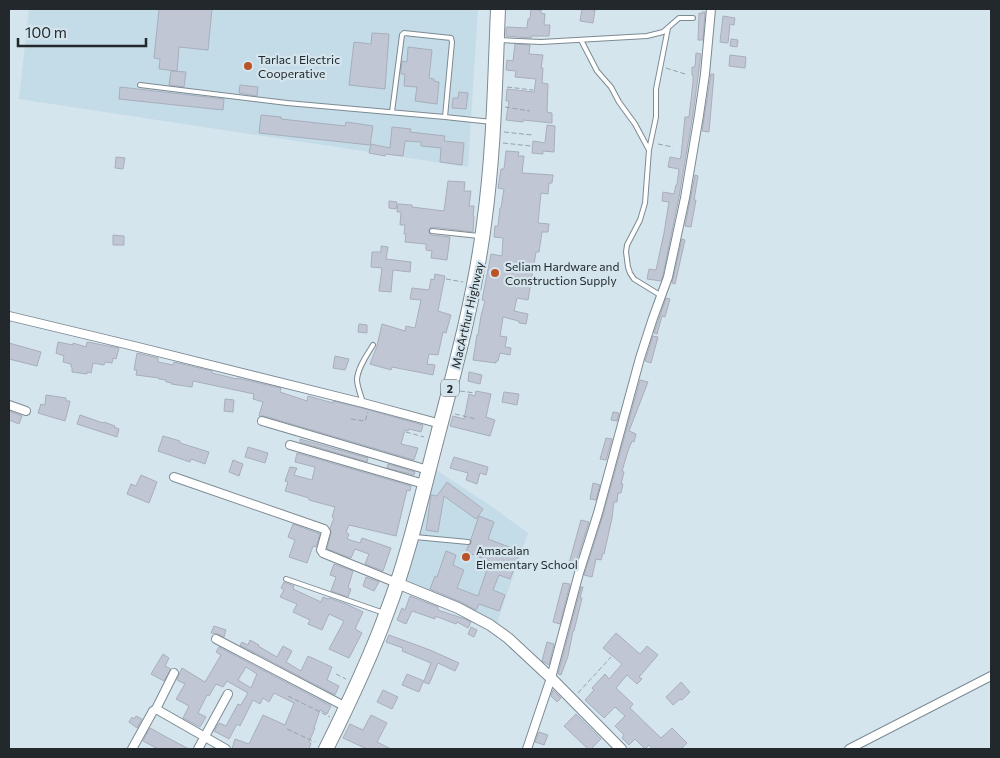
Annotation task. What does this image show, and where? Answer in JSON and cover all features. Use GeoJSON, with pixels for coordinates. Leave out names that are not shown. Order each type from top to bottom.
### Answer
{"type":"FeatureCollection","features":[{"type":"Feature","properties":{"kind":"highway","name":"MacArthur Highway"},"geometry":{"type":"LineString","coordinates":[[328,749],[387,614],[397,583],[450,388],[474,284],[490,180],[496,86],[498,9]]}},
{"type":"Feature","properties":{"kind":"street"},"geometry":{"type":"LineString","coordinates":[[527,749],[551,678],[640,358],[668,277],[685,198],[705,74],[711,9]]}},
{"type":"Feature","properties":{"kind":"street"},"geometry":{"type":"LineString","coordinates":[[9,316],[367,404],[442,417]]}},
{"type":"Feature","properties":{"kind":"street"},"geometry":{"type":"LineString","coordinates":[[9,405],[26,411]]}},
{"type":"Feature","properties":{"kind":"street"},"geometry":{"type":"LineString","coordinates":[[262,421],[428,470]]}},
{"type":"Feature","properties":{"kind":"street"},"geometry":{"type":"LineString","coordinates":[[290,445],[424,484]]}},
{"type":"Feature","properties":{"kind":"street"},"geometry":{"type":"LineString","coordinates":[[174,477],[324,529],[326,532],[321,552],[458,608],[490,625],[508,638],[551,678],[620,749]]}},
{"type":"Feature","properties":{"kind":"street"},"geometry":{"type":"LineString","coordinates":[[216,639],[346,707]]}},
{"type":"Feature","properties":{"kind":"street"},"geometry":{"type":"LineString","coordinates":[[132,749],[156,709],[174,673]]}},
{"type":"Feature","properties":{"kind":"street"},"geometry":{"type":"LineString","coordinates":[[848,749],[991,676]]}},
{"type":"Feature","properties":{"kind":"street"},"geometry":{"type":"LineString","coordinates":[[198,749],[228,694]]}},
{"type":"Feature","properties":{"kind":"street"},"geometry":{"type":"LineString","coordinates":[[156,709],[226,749]]}},
{"type":"Feature","properties":{"kind":"lane"},"geometry":{"type":"LineString","coordinates":[[497,40],[541,42],[647,36],[662,32],[679,18],[693,18]]}},
{"type":"Feature","properties":{"kind":"lane"},"geometry":{"type":"LineString","coordinates":[[661,296],[634,279],[630,273],[627,260],[627,245],[640,220],[645,203],[650,142],[656,122],[656,89],[668,28]]}},
{"type":"Feature","properties":{"kind":"lane"},"geometry":{"type":"LineString","coordinates":[[392,112],[402,35],[404,33],[451,38],[445,117]]}},
{"type":"Feature","properties":{"kind":"lane"},"geometry":{"type":"LineString","coordinates":[[581,40],[597,71],[611,87],[619,102],[636,124],[649,150]]}},
{"type":"Feature","properties":{"kind":"lane"},"geometry":{"type":"LineString","coordinates":[[140,85],[287,102],[445,117],[493,132]]}},
{"type":"Feature","properties":{"kind":"lane"},"geometry":{"type":"LineString","coordinates":[[432,230],[482,236]]}},
{"type":"Feature","properties":{"kind":"lane"},"geometry":{"type":"LineString","coordinates":[[367,404],[357,379],[362,363],[373,345]]}},
{"type":"Feature","properties":{"kind":"lane"},"geometry":{"type":"LineString","coordinates":[[410,536],[468,542]]}},
{"type":"Feature","properties":{"kind":"lane"},"geometry":{"type":"LineString","coordinates":[[286,579],[387,614]]}},
{"type":"Feature","properties":{"kind":"path"},"geometry":{"type":"LineString","coordinates":[[660,66],[685,74]]}},
{"type":"Feature","properties":{"kind":"path"},"geometry":{"type":"LineString","coordinates":[[496,86],[533,90]]}},
{"type":"Feature","properties":{"kind":"path"},"geometry":{"type":"LineString","coordinates":[[495,105],[530,111]]}},
{"type":"Feature","properties":{"kind":"path"},"geometry":{"type":"LineString","coordinates":[[493,132],[532,134]]}},
{"type":"Feature","properties":{"kind":"path"},"geometry":{"type":"LineString","coordinates":[[493,132],[531,146]]}},
{"type":"Feature","properties":{"kind":"path"},"geometry":{"type":"LineString","coordinates":[[650,142],[673,147]]}},
{"type":"Feature","properties":{"kind":"path"},"geometry":{"type":"LineString","coordinates":[[446,279],[474,284]]}},
{"type":"Feature","properties":{"kind":"path"},"geometry":{"type":"LineString","coordinates":[[450,388],[475,394]]}},
{"type":"Feature","properties":{"kind":"path"},"geometry":{"type":"LineString","coordinates":[[351,419],[365,421],[367,404]]}},
{"type":"Feature","properties":{"kind":"path"},"geometry":{"type":"LineString","coordinates":[[442,417],[476,419]]}},
{"type":"Feature","properties":{"kind":"path"},"geometry":{"type":"LineString","coordinates":[[406,432],[436,440]]}},
{"type":"Feature","properties":{"kind":"path"},"geometry":{"type":"LineString","coordinates":[[572,700],[610,657]]}},
{"type":"Feature","properties":{"kind":"path"},"geometry":{"type":"LineString","coordinates":[[336,674],[356,685]]}},
{"type":"Feature","properties":{"kind":"path"},"geometry":{"type":"LineString","coordinates":[[288,696],[339,722]]}},
{"type":"Feature","properties":{"kind":"path"},"geometry":{"type":"LineString","coordinates":[[287,729],[328,749]]}},
{"type":"Feature","properties":{"kind":"shaded area","name":"Tarlac I Electric Cooperative"},"geometry":{"type":"Polygon","coordinates":[[[29,9],[478,9],[468,167],[19,99],[29,9]]]}},
{"type":"Feature","properties":{"kind":"shaded area","name":"Amacalan Elementary School"},"geometry":{"type":"Polygon","coordinates":[[[436,470],[528,533],[497,623],[405,580],[436,470]]]}},
{"type":"Feature","properties":{"kind":"building"},"geometry":{"type":"Polygon","coordinates":[[[159,9],[212,9],[208,50],[179,47],[177,71],[159,69],[160,59],[154,58],[159,9]]]}},
{"type":"Feature","properties":{"kind":"building"},"geometry":{"type":"Polygon","coordinates":[[[531,9],[541,10],[541,13],[545,14],[544,25],[550,25],[549,36],[531,36],[531,38],[506,36],[507,27],[527,28],[531,9]]]}},
{"type":"Feature","properties":{"kind":"building"},"geometry":{"type":"Polygon","coordinates":[[[582,9],[595,10],[593,23],[580,21],[582,9]]]}},
{"type":"Feature","properties":{"kind":"building"},"geometry":{"type":"Polygon","coordinates":[[[702,12],[705,12],[703,40],[698,40],[699,13],[702,14],[702,12]]]}},
{"type":"Feature","properties":{"kind":"building"},"geometry":{"type":"Polygon","coordinates":[[[723,16],[735,18],[734,25],[730,24],[728,43],[720,42],[723,16]]]}},
{"type":"Feature","properties":{"kind":"building"},"geometry":{"type":"Polygon","coordinates":[[[372,33],[389,34],[385,89],[349,85],[354,42],[371,44],[372,33]]]}},
{"type":"Feature","properties":{"kind":"building"},"geometry":{"type":"Polygon","coordinates":[[[731,39],[738,40],[737,47],[730,46],[731,39]]]}},
{"type":"Feature","properties":{"kind":"building"},"geometry":{"type":"Polygon","coordinates":[[[515,44],[530,45],[529,54],[543,55],[541,68],[543,68],[542,83],[548,84],[547,112],[552,113],[552,123],[506,120],[509,101],[506,101],[507,89],[534,92],[536,79],[515,77],[516,71],[506,70],[507,60],[513,61],[515,44]]]}},
{"type":"Feature","properties":{"kind":"building"},"geometry":{"type":"Polygon","coordinates":[[[408,47],[432,50],[429,78],[439,82],[437,104],[415,101],[417,87],[404,86],[405,74],[401,74],[401,69],[402,61],[407,62],[408,47]]]}},
{"type":"Feature","properties":{"kind":"building"},"geometry":{"type":"Polygon","coordinates":[[[696,53],[701,54],[693,114],[663,275],[661,281],[647,279],[649,269],[656,270],[664,233],[669,202],[662,201],[663,192],[674,194],[677,185],[679,169],[668,167],[670,157],[680,159],[681,156],[685,117],[689,117],[693,82],[692,67],[695,67],[696,53]]]}},
{"type":"Feature","properties":{"kind":"building"},"geometry":{"type":"Polygon","coordinates":[[[730,55],[746,57],[745,68],[729,66],[730,55]]]}},
{"type":"Feature","properties":{"kind":"building"},"geometry":{"type":"Polygon","coordinates":[[[171,71],[186,72],[184,87],[169,85],[171,71]]]}},
{"type":"Feature","properties":{"kind":"building"},"geometry":{"type":"Polygon","coordinates":[[[711,74],[714,74],[709,132],[702,131],[711,74]]]}},
{"type":"Feature","properties":{"kind":"building"},"geometry":{"type":"Polygon","coordinates":[[[240,85],[258,87],[257,96],[239,93],[240,85]]]}},
{"type":"Feature","properties":{"kind":"building"},"geometry":{"type":"Polygon","coordinates":[[[120,87],[224,99],[223,110],[119,99],[120,87]]]}},
{"type":"Feature","properties":{"kind":"building"},"geometry":{"type":"Polygon","coordinates":[[[459,92],[468,93],[466,109],[452,108],[453,98],[458,98],[459,92]]]}},
{"type":"Feature","properties":{"kind":"building"},"geometry":{"type":"Polygon","coordinates":[[[261,115],[345,126],[346,122],[373,126],[370,145],[259,133],[261,115]]]}},
{"type":"Feature","properties":{"kind":"building"},"geometry":{"type":"Polygon","coordinates":[[[547,125],[555,126],[554,152],[532,153],[533,141],[545,143],[547,125]]]}},
{"type":"Feature","properties":{"kind":"building"},"geometry":{"type":"Polygon","coordinates":[[[392,127],[411,129],[410,132],[445,136],[444,141],[464,143],[462,165],[440,162],[441,148],[421,146],[421,142],[405,141],[403,156],[386,154],[385,156],[369,153],[371,144],[390,148],[392,127]]]}},
{"type":"Feature","properties":{"kind":"building"},"geometry":{"type":"Polygon","coordinates":[[[506,151],[519,152],[518,156],[524,156],[522,173],[553,175],[552,183],[549,183],[548,194],[541,193],[538,223],[549,224],[548,232],[542,232],[539,252],[536,252],[528,300],[517,298],[514,311],[528,314],[526,324],[503,317],[500,336],[507,337],[505,347],[511,348],[510,355],[500,353],[496,363],[473,360],[485,301],[482,300],[491,254],[502,256],[503,238],[494,237],[495,226],[498,226],[504,189],[498,188],[501,169],[504,169],[506,151]]]}},
{"type":"Feature","properties":{"kind":"building"},"geometry":{"type":"Polygon","coordinates":[[[116,157],[125,158],[123,169],[115,168],[116,157]]]}},
{"type":"Feature","properties":{"kind":"building"},"geometry":{"type":"Polygon","coordinates":[[[695,175],[698,176],[691,227],[685,226],[695,175]]]}},
{"type":"Feature","properties":{"kind":"building"},"geometry":{"type":"Polygon","coordinates":[[[448,181],[465,182],[464,191],[471,191],[469,206],[474,206],[474,216],[473,232],[432,227],[429,229],[431,235],[450,237],[447,260],[431,258],[432,251],[426,250],[426,244],[405,242],[405,225],[400,225],[401,212],[397,212],[398,204],[444,211],[448,181]]]}},
{"type":"Feature","properties":{"kind":"building"},"geometry":{"type":"Polygon","coordinates":[[[389,201],[397,202],[396,209],[389,208],[389,201]]]}},
{"type":"Feature","properties":{"kind":"building"},"geometry":{"type":"Polygon","coordinates":[[[113,235],[124,236],[124,245],[113,245],[113,235]]]}},
{"type":"Feature","properties":{"kind":"building"},"geometry":{"type":"Polygon","coordinates":[[[682,239],[685,240],[675,284],[672,283],[682,239]]]}},
{"type":"Feature","properties":{"kind":"building"},"geometry":{"type":"Polygon","coordinates":[[[381,246],[388,247],[386,259],[411,262],[410,272],[393,270],[391,292],[379,291],[382,268],[371,267],[372,252],[381,252],[381,246]]]}},
{"type":"Feature","properties":{"kind":"building"},"geometry":{"type":"Polygon","coordinates":[[[435,274],[445,276],[438,311],[451,315],[446,333],[443,332],[438,355],[429,354],[427,364],[435,365],[433,375],[392,367],[391,370],[370,364],[377,346],[382,324],[405,331],[406,326],[415,328],[421,300],[410,299],[412,288],[429,290],[431,279],[434,280],[435,274]]]}},
{"type":"Feature","properties":{"kind":"building"},"geometry":{"type":"Polygon","coordinates":[[[666,298],[670,299],[665,317],[662,316],[657,334],[654,333],[666,298]]]}},
{"type":"Feature","properties":{"kind":"building"},"geometry":{"type":"Polygon","coordinates":[[[359,324],[367,325],[367,333],[358,332],[359,324]]]}},
{"type":"Feature","properties":{"kind":"building"},"geometry":{"type":"Polygon","coordinates":[[[653,336],[658,337],[651,363],[645,361],[653,336]]]}},
{"type":"Feature","properties":{"kind":"building"},"geometry":{"type":"Polygon","coordinates":[[[58,342],[73,345],[73,343],[86,347],[87,342],[119,348],[116,359],[113,358],[112,363],[105,362],[104,365],[93,363],[91,373],[87,372],[87,374],[72,372],[71,364],[63,362],[64,356],[56,353],[58,342]]]}},
{"type":"Feature","properties":{"kind":"building"},"geometry":{"type":"Polygon","coordinates":[[[9,343],[41,352],[37,366],[9,359],[9,343]]]}},
{"type":"Feature","properties":{"kind":"building"},"geometry":{"type":"Polygon","coordinates":[[[137,353],[158,358],[158,362],[173,365],[174,362],[212,371],[212,373],[281,388],[280,392],[307,401],[308,396],[333,403],[333,401],[423,425],[421,432],[405,430],[401,444],[418,448],[414,460],[259,416],[263,402],[253,399],[254,394],[193,381],[192,387],[171,384],[159,378],[136,375],[137,370],[134,370],[137,353]]]}},
{"type":"Feature","properties":{"kind":"building"},"geometry":{"type":"Polygon","coordinates":[[[335,356],[349,359],[345,370],[333,368],[335,356]]]}},
{"type":"Feature","properties":{"kind":"building"},"geometry":{"type":"Polygon","coordinates":[[[469,372],[482,375],[480,384],[468,381],[469,372]]]}},
{"type":"Feature","properties":{"kind":"building"},"geometry":{"type":"Polygon","coordinates":[[[640,380],[648,382],[629,431],[636,434],[622,471],[624,472],[621,484],[623,484],[621,493],[618,493],[617,502],[614,502],[604,554],[601,560],[596,559],[592,577],[584,575],[603,515],[640,380]]]}},
{"type":"Feature","properties":{"kind":"building"},"geometry":{"type":"Polygon","coordinates":[[[476,391],[491,394],[486,417],[495,420],[490,436],[450,426],[453,416],[464,419],[469,394],[475,396],[476,391]]]}},
{"type":"Feature","properties":{"kind":"building"},"geometry":{"type":"Polygon","coordinates":[[[504,392],[519,394],[517,405],[502,402],[504,392]]]}},
{"type":"Feature","properties":{"kind":"building"},"geometry":{"type":"Polygon","coordinates":[[[46,395],[66,398],[66,401],[70,401],[65,421],[38,413],[41,404],[45,405],[46,395]]]}},
{"type":"Feature","properties":{"kind":"building"},"geometry":{"type":"Polygon","coordinates":[[[225,399],[234,400],[233,412],[224,411],[225,399]]]}},
{"type":"Feature","properties":{"kind":"building"},"geometry":{"type":"Polygon","coordinates":[[[9,411],[22,416],[19,424],[9,420],[9,411]]]}},
{"type":"Feature","properties":{"kind":"building"},"geometry":{"type":"Polygon","coordinates":[[[613,412],[619,413],[617,421],[611,420],[613,412]]]}},
{"type":"Feature","properties":{"kind":"building"},"geometry":{"type":"Polygon","coordinates":[[[80,415],[115,426],[119,429],[117,437],[77,424],[80,415]]]}},
{"type":"Feature","properties":{"kind":"building"},"geometry":{"type":"Polygon","coordinates":[[[163,436],[209,452],[205,464],[191,459],[190,462],[158,451],[163,436]]]}},
{"type":"Feature","properties":{"kind":"building"},"geometry":{"type":"Polygon","coordinates":[[[606,438],[612,439],[606,460],[600,459],[606,438]]]}},
{"type":"Feature","properties":{"kind":"building"},"geometry":{"type":"Polygon","coordinates":[[[300,439],[368,458],[367,462],[300,442],[300,439]]]}},
{"type":"Feature","properties":{"kind":"building"},"geometry":{"type":"Polygon","coordinates":[[[248,447],[268,453],[265,463],[245,457],[248,447]]]}},
{"type":"Feature","properties":{"kind":"building"},"geometry":{"type":"Polygon","coordinates":[[[297,453],[411,486],[410,491],[407,490],[396,536],[349,525],[346,532],[349,534],[347,539],[360,543],[362,538],[391,548],[383,571],[365,564],[369,554],[355,549],[351,558],[327,549],[335,507],[285,491],[288,482],[285,481],[290,467],[297,468],[294,475],[312,480],[315,467],[295,462],[297,453]]]}},
{"type":"Feature","properties":{"kind":"building"},"geometry":{"type":"Polygon","coordinates":[[[454,457],[488,467],[486,475],[480,473],[477,484],[466,480],[468,473],[450,468],[454,457]]]}},
{"type":"Feature","properties":{"kind":"building"},"geometry":{"type":"Polygon","coordinates":[[[233,460],[243,464],[239,476],[229,472],[233,460]]]}},
{"type":"Feature","properties":{"kind":"building"},"geometry":{"type":"Polygon","coordinates":[[[388,464],[415,472],[414,475],[387,468],[388,464]]]}},
{"type":"Feature","properties":{"kind":"building"},"geometry":{"type":"Polygon","coordinates":[[[141,475],[157,482],[149,503],[127,494],[131,484],[136,486],[141,475]]]}},
{"type":"Feature","properties":{"kind":"building"},"geometry":{"type":"Polygon","coordinates":[[[447,482],[483,509],[476,519],[444,496],[438,532],[426,530],[431,495],[437,496],[447,482]]]}},
{"type":"Feature","properties":{"kind":"building"},"geometry":{"type":"Polygon","coordinates":[[[593,483],[600,485],[596,500],[590,499],[593,483]]]}},
{"type":"Feature","properties":{"kind":"building"},"geometry":{"type":"Polygon","coordinates":[[[479,516],[494,522],[488,539],[509,547],[508,551],[519,556],[510,579],[499,575],[493,590],[505,595],[499,611],[479,604],[476,610],[430,589],[435,576],[437,577],[446,551],[456,555],[453,565],[464,570],[457,588],[478,596],[490,561],[466,552],[471,544],[479,516]]]}},
{"type":"Feature","properties":{"kind":"building"},"geometry":{"type":"Polygon","coordinates":[[[581,520],[589,522],[574,569],[568,567],[581,520]]]}},
{"type":"Feature","properties":{"kind":"building"},"geometry":{"type":"Polygon","coordinates":[[[293,524],[320,534],[316,547],[313,546],[307,563],[289,557],[295,540],[288,537],[293,524]]]}},
{"type":"Feature","properties":{"kind":"building"},"geometry":{"type":"Polygon","coordinates":[[[334,564],[353,571],[348,588],[351,589],[348,597],[331,591],[336,577],[330,575],[334,564]]]}},
{"type":"Feature","properties":{"kind":"building"},"geometry":{"type":"Polygon","coordinates":[[[366,577],[379,582],[374,591],[363,586],[366,577]]]}},
{"type":"Feature","properties":{"kind":"building"},"geometry":{"type":"Polygon","coordinates":[[[284,582],[294,586],[293,589],[321,602],[323,597],[329,598],[363,612],[355,629],[362,633],[349,658],[329,649],[344,621],[329,614],[322,630],[308,624],[310,620],[293,612],[297,604],[280,597],[284,590],[281,588],[284,582]]]}},
{"type":"Feature","properties":{"kind":"building"},"geometry":{"type":"Polygon","coordinates":[[[563,583],[570,584],[560,624],[553,622],[563,583]]]}},
{"type":"Feature","properties":{"kind":"building"},"geometry":{"type":"Polygon","coordinates":[[[581,587],[583,587],[580,598],[582,598],[568,656],[561,675],[558,674],[581,587]]]}},
{"type":"Feature","properties":{"kind":"building"},"geometry":{"type":"Polygon","coordinates":[[[410,596],[438,607],[438,610],[471,622],[468,628],[457,622],[456,624],[435,616],[435,619],[412,611],[406,624],[397,620],[402,608],[405,610],[410,596]]]}},
{"type":"Feature","properties":{"kind":"building"},"geometry":{"type":"Polygon","coordinates":[[[214,626],[226,630],[224,637],[211,633],[214,626]]]}},
{"type":"Feature","properties":{"kind":"building"},"geometry":{"type":"Polygon","coordinates":[[[471,627],[477,630],[474,637],[468,634],[471,627]]]}},
{"type":"Feature","properties":{"kind":"building"},"geometry":{"type":"Polygon","coordinates":[[[616,633],[640,654],[647,646],[658,655],[639,677],[642,679],[637,684],[627,675],[616,688],[633,704],[630,708],[661,738],[672,728],[687,743],[681,749],[653,749],[649,745],[645,749],[635,739],[629,745],[622,738],[624,735],[615,726],[625,716],[615,707],[604,718],[585,700],[594,690],[592,688],[605,674],[609,679],[622,664],[603,648],[616,633]]]}},
{"type":"Feature","properties":{"kind":"building"},"geometry":{"type":"Polygon","coordinates":[[[389,635],[459,663],[455,671],[438,663],[429,684],[423,682],[419,692],[402,685],[407,674],[424,681],[431,663],[402,651],[403,648],[386,642],[389,635]]]}},
{"type":"Feature","properties":{"kind":"building"},"geometry":{"type":"Polygon","coordinates":[[[250,640],[277,657],[283,646],[292,651],[286,662],[301,671],[308,656],[332,667],[327,680],[339,686],[335,695],[240,645],[242,642],[248,645],[250,640]]]}},
{"type":"Feature","properties":{"kind":"building"},"geometry":{"type":"Polygon","coordinates":[[[547,642],[554,644],[549,665],[542,661],[547,642]]]}},
{"type":"Feature","properties":{"kind":"building"},"geometry":{"type":"Polygon","coordinates":[[[219,647],[331,706],[327,714],[320,710],[309,742],[311,743],[309,749],[232,749],[235,739],[249,744],[263,715],[285,725],[294,703],[274,693],[269,702],[263,698],[260,704],[253,700],[240,726],[237,724],[229,739],[214,731],[219,723],[226,726],[238,704],[241,705],[248,693],[227,681],[223,687],[216,684],[209,696],[207,695],[198,713],[206,717],[200,727],[183,718],[189,706],[176,699],[185,684],[177,680],[182,668],[205,682],[221,655],[216,652],[219,647]],[[246,667],[238,680],[251,688],[257,674],[246,667]]]}},
{"type":"Feature","properties":{"kind":"building"},"geometry":{"type":"Polygon","coordinates":[[[163,654],[169,658],[165,666],[171,669],[164,681],[151,674],[163,654]]]}},
{"type":"Feature","properties":{"kind":"building"},"geometry":{"type":"Polygon","coordinates":[[[681,682],[690,692],[673,705],[666,697],[681,682]]]}},
{"type":"Feature","properties":{"kind":"building"},"geometry":{"type":"Polygon","coordinates":[[[383,690],[398,697],[392,709],[377,702],[383,690]]]}},
{"type":"Feature","properties":{"kind":"building"},"geometry":{"type":"Polygon","coordinates":[[[553,690],[561,698],[557,702],[551,696],[553,690]]]}},
{"type":"Feature","properties":{"kind":"building"},"geometry":{"type":"Polygon","coordinates":[[[576,714],[601,739],[591,749],[588,749],[564,726],[576,714]]]}},
{"type":"Feature","properties":{"kind":"building"},"geometry":{"type":"Polygon","coordinates":[[[371,715],[387,723],[377,742],[391,749],[367,749],[343,738],[350,724],[363,730],[371,715]]]}},
{"type":"Feature","properties":{"kind":"building"},"geometry":{"type":"Polygon","coordinates":[[[136,716],[142,719],[137,728],[129,722],[132,717],[134,719],[136,716]]]}},
{"type":"Feature","properties":{"kind":"building"},"geometry":{"type":"Polygon","coordinates":[[[150,728],[189,749],[158,749],[143,741],[150,728]]]}},
{"type":"Feature","properties":{"kind":"building"},"geometry":{"type":"Polygon","coordinates":[[[539,732],[548,735],[544,745],[535,742],[539,732]]]}},
{"type":"Feature","properties":{"kind":"place","name":"Tarlac I Electric Cooperative"},"geometry":{"type":"Point","coordinates":[248,66]}},
{"type":"Feature","properties":{"kind":"place","name":"Seliam Hardware and Construction Supply"},"geometry":{"type":"Point","coordinates":[495,273]}},
{"type":"Feature","properties":{"kind":"place","name":"Amacalan Elementary School"},"geometry":{"type":"Point","coordinates":[466,557]}}]}
